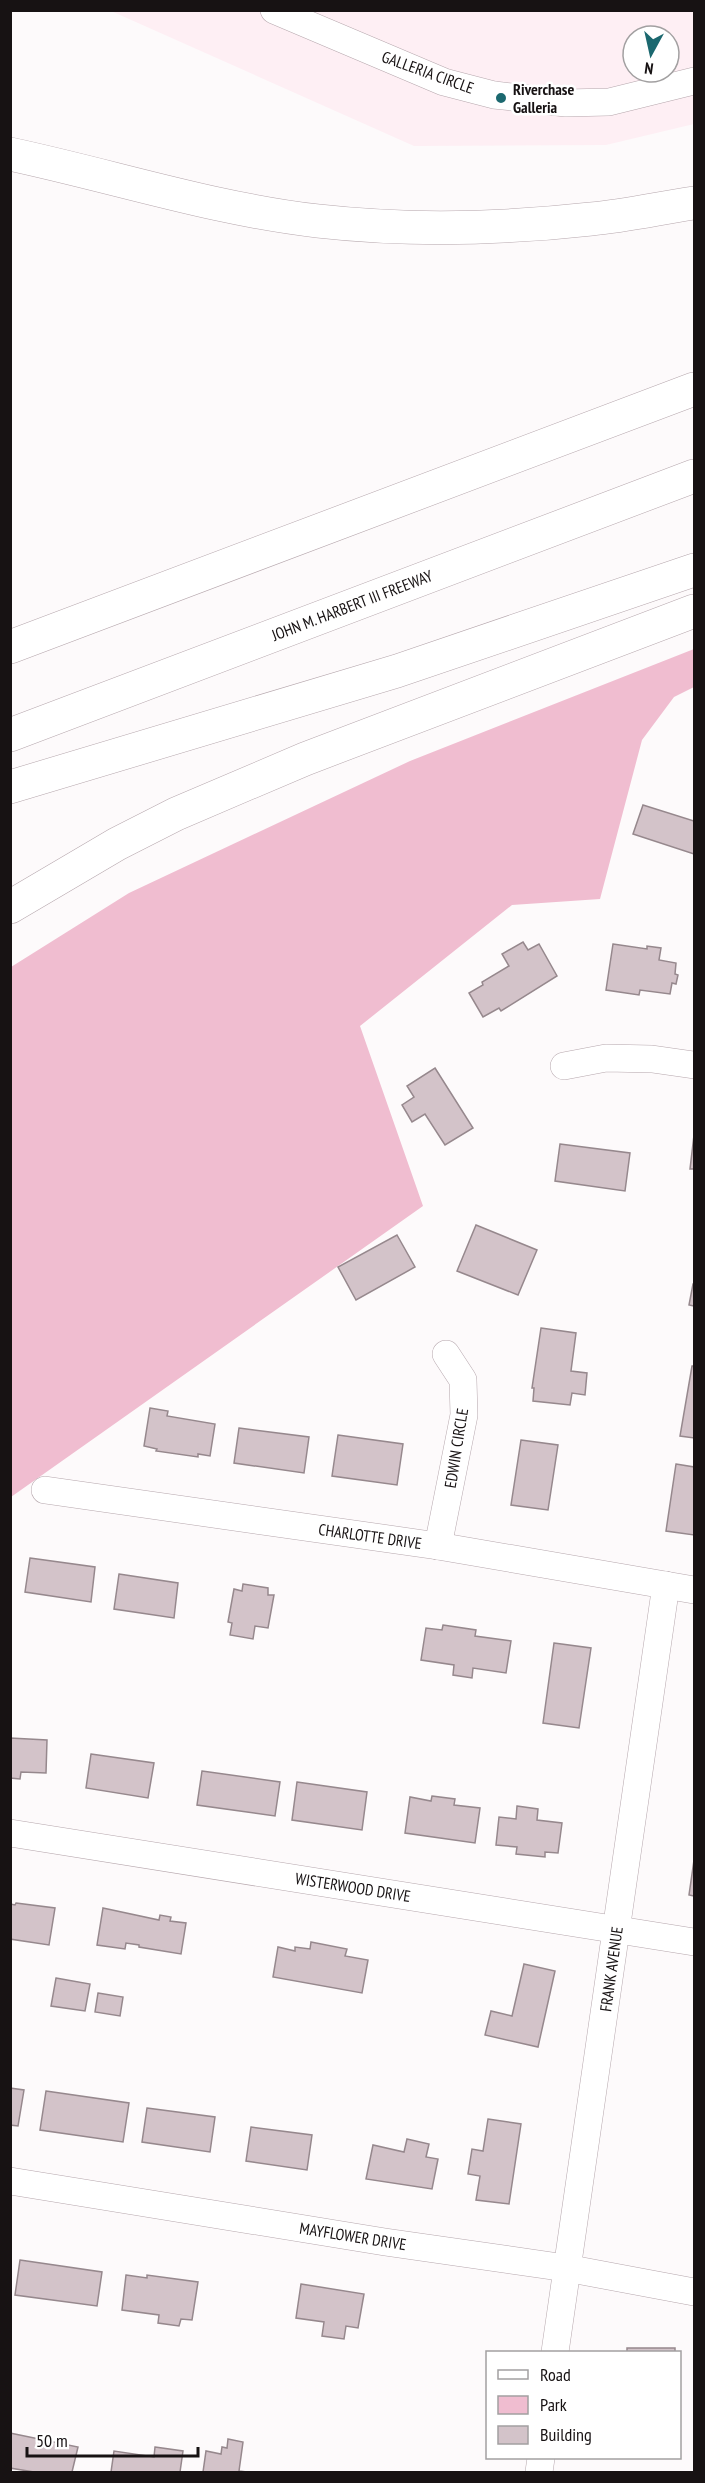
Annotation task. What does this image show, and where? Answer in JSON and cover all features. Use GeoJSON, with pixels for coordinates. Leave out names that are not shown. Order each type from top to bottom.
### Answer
{"type":"FeatureCollection","features":[{"type":"Feature","properties":{"kind":"highway"},"geometry":{"type":"LineString","coordinates":[[10,154],[223,206],[318,221],[454,227],[519,224],[591,219],[694,203]]}},
{"type":"Feature","properties":{"kind":"highway"},"geometry":{"type":"LineString","coordinates":[[396,501],[694,370]]}},
{"type":"Feature","properties":{"kind":"highway"},"geometry":{"type":"LineString","coordinates":[[10,646],[694,389]]}},
{"type":"Feature","properties":{"kind":"highway","name":"JOHN M. HARBERT III FREEWAY"},"geometry":{"type":"LineString","coordinates":[[10,735],[694,476]]}},
{"type":"Feature","properties":{"kind":"highway"},"geometry":{"type":"LineString","coordinates":[[10,787],[397,671],[694,570]]}},
{"type":"Feature","properties":{"kind":"highway"},"geometry":{"type":"LineString","coordinates":[[10,908],[117,844],[187,810],[304,759],[694,611]]}},
{"type":"Feature","properties":{"kind":"street","name":"GALLERIA CIRCLE"},"geometry":{"type":"LineString","coordinates":[[274,10],[444,82],[494,95],[566,103],[609,102],[694,81]]}},
{"type":"Feature","properties":{"kind":"street"},"geometry":{"type":"LineString","coordinates":[[564,1066],[606,1058],[652,1059],[694,1065]]}},
{"type":"Feature","properties":{"kind":"street","name":"EDWIN CIRCLE"},"geometry":{"type":"LineString","coordinates":[[438,1546],[464,1415],[464,1380],[446,1354]]}},
{"type":"Feature","properties":{"kind":"street","name":"CHARLOTTE DRIVE"},"geometry":{"type":"LineString","coordinates":[[45,1490],[438,1546],[694,1590]]}},
{"type":"Feature","properties":{"kind":"street","name":"FRANK AVENUE"},"geometry":{"type":"LineString","coordinates":[[555,2351],[666,1585]]}},
{"type":"Feature","properties":{"kind":"street","name":"WISTERWOOD DRIVE"},"geometry":{"type":"LineString","coordinates":[[10,1833],[694,1942]]}},
{"type":"Feature","properties":{"kind":"street","name":"MAYFLOWER DRIVE"},"geometry":{"type":"LineString","coordinates":[[10,2181],[385,2242],[566,2268],[694,2292]]}},
{"type":"Feature","properties":{"kind":"shaded area","name":"Riverchase Galleria"},"geometry":{"type":"Polygon","coordinates":[[[111,11],[694,11],[694,124],[606,145],[414,146],[111,11]]]}},
{"type":"Feature","properties":{"kind":"green space"},"geometry":{"type":"Polygon","coordinates":[[[694,649],[694,687],[674,697],[642,740],[600,899],[512,905],[360,1026],[423,1206],[11,1497],[11,967],[129,893],[410,761],[694,649]]]}},
{"type":"Feature","properties":{"kind":"building"},"geometry":{"type":"Polygon","coordinates":[[[643,805],[694,821],[694,854],[633,834],[643,805]]]}},
{"type":"Feature","properties":{"kind":"building"},"geometry":{"type":"Polygon","coordinates":[[[523,942],[528,950],[539,944],[557,976],[501,1011],[499,1008],[483,1017],[469,993],[483,985],[482,982],[509,966],[502,954],[523,942]]]}},
{"type":"Feature","properties":{"kind":"building"},"geometry":{"type":"Polygon","coordinates":[[[613,944],[647,949],[647,946],[661,948],[659,960],[676,963],[675,974],[678,975],[676,984],[672,983],[670,994],[640,990],[639,995],[606,990],[613,944]]]}},
{"type":"Feature","properties":{"kind":"building"},"geometry":{"type":"Polygon","coordinates":[[[435,1068],[473,1128],[445,1145],[425,1114],[412,1122],[402,1105],[414,1097],[407,1086],[435,1068]]]}},
{"type":"Feature","properties":{"kind":"building"},"geometry":{"type":"Polygon","coordinates":[[[694,1135],[694,1169],[690,1169],[694,1135]]]}},
{"type":"Feature","properties":{"kind":"building"},"geometry":{"type":"Polygon","coordinates":[[[560,1144],[630,1153],[625,1191],[555,1181],[560,1144]]]}},
{"type":"Feature","properties":{"kind":"building"},"geometry":{"type":"Polygon","coordinates":[[[476,1225],[537,1250],[518,1295],[457,1271],[476,1225]]]}},
{"type":"Feature","properties":{"kind":"building"},"geometry":{"type":"Polygon","coordinates":[[[397,1235],[415,1267],[356,1300],[338,1267],[397,1235]]]}},
{"type":"Feature","properties":{"kind":"building"},"geometry":{"type":"Polygon","coordinates":[[[694,1284],[694,1306],[689,1305],[694,1284]]]}},
{"type":"Feature","properties":{"kind":"building"},"geometry":{"type":"Polygon","coordinates":[[[541,1328],[576,1333],[571,1371],[587,1373],[585,1395],[572,1393],[570,1405],[533,1401],[534,1388],[532,1388],[541,1328]]]}},
{"type":"Feature","properties":{"kind":"building"},"geometry":{"type":"Polygon","coordinates":[[[692,1366],[694,1366],[694,1438],[680,1436],[692,1366]]]}},
{"type":"Feature","properties":{"kind":"building"},"geometry":{"type":"Polygon","coordinates":[[[150,1408],[168,1411],[167,1416],[215,1424],[210,1456],[198,1454],[198,1457],[156,1451],[157,1449],[144,1446],[150,1408]]]}},
{"type":"Feature","properties":{"kind":"building"},"geometry":{"type":"Polygon","coordinates":[[[239,1428],[309,1437],[304,1473],[234,1463],[239,1428]]]}},
{"type":"Feature","properties":{"kind":"building"},"geometry":{"type":"Polygon","coordinates":[[[338,1435],[403,1444],[397,1485],[332,1476],[338,1435]]]}},
{"type":"Feature","properties":{"kind":"building"},"geometry":{"type":"Polygon","coordinates":[[[521,1440],[558,1445],[548,1510],[511,1505],[521,1440]]]}},
{"type":"Feature","properties":{"kind":"building"},"geometry":{"type":"Polygon","coordinates":[[[676,1464],[694,1467],[694,1535],[666,1531],[676,1464]]]}},
{"type":"Feature","properties":{"kind":"building"},"geometry":{"type":"Polygon","coordinates":[[[30,1558],[95,1567],[91,1602],[25,1592],[30,1558]]]}},
{"type":"Feature","properties":{"kind":"building"},"geometry":{"type":"Polygon","coordinates":[[[119,1574],[178,1583],[174,1618],[114,1609],[119,1574]]]}},
{"type":"Feature","properties":{"kind":"building"},"geometry":{"type":"Polygon","coordinates":[[[243,1584],[268,1588],[268,1595],[274,1595],[268,1628],[255,1626],[253,1639],[230,1635],[232,1623],[228,1622],[234,1589],[242,1591],[243,1584]]]}},
{"type":"Feature","properties":{"kind":"building"},"geometry":{"type":"Polygon","coordinates":[[[443,1625],[476,1630],[475,1636],[511,1641],[506,1673],[473,1668],[472,1678],[453,1675],[454,1665],[421,1660],[426,1628],[442,1630],[443,1625]]]}},
{"type":"Feature","properties":{"kind":"building"},"geometry":{"type":"Polygon","coordinates":[[[554,1643],[591,1648],[579,1728],[543,1723],[554,1643]]]}},
{"type":"Feature","properties":{"kind":"building"},"geometry":{"type":"Polygon","coordinates":[[[10,1738],[47,1740],[46,1773],[21,1772],[20,1779],[10,1778],[10,1738]]]}},
{"type":"Feature","properties":{"kind":"building"},"geometry":{"type":"Polygon","coordinates":[[[91,1754],[154,1763],[148,1798],[86,1788],[91,1754]]]}},
{"type":"Feature","properties":{"kind":"building"},"geometry":{"type":"Polygon","coordinates":[[[202,1771],[280,1782],[275,1816],[197,1805],[202,1771]]]}},
{"type":"Feature","properties":{"kind":"building"},"geometry":{"type":"Polygon","coordinates":[[[297,1782],[367,1792],[362,1830],[292,1820],[297,1782]]]}},
{"type":"Feature","properties":{"kind":"building"},"geometry":{"type":"Polygon","coordinates":[[[432,1796],[455,1799],[454,1805],[480,1808],[475,1843],[405,1833],[410,1797],[431,1801],[432,1796]]]}},
{"type":"Feature","properties":{"kind":"building"},"geometry":{"type":"Polygon","coordinates":[[[517,1806],[538,1809],[537,1820],[562,1823],[558,1853],[545,1852],[545,1857],[516,1854],[517,1847],[496,1845],[499,1817],[516,1819],[517,1806]]]}},
{"type":"Feature","properties":{"kind":"building"},"geometry":{"type":"Polygon","coordinates":[[[694,1860],[694,1896],[689,1895],[694,1860]]]}},
{"type":"Feature","properties":{"kind":"building"},"geometry":{"type":"Polygon","coordinates":[[[16,1903],[55,1908],[49,1945],[10,1939],[10,1904],[15,1905],[16,1903]]]}},
{"type":"Feature","properties":{"kind":"building"},"geometry":{"type":"Polygon","coordinates":[[[103,1908],[159,1920],[160,1915],[171,1917],[170,1921],[186,1923],[181,1954],[126,1943],[125,1949],[97,1945],[103,1908]]]}},
{"type":"Feature","properties":{"kind":"building"},"geometry":{"type":"Polygon","coordinates":[[[311,1942],[347,1949],[345,1956],[368,1960],[362,1993],[273,1977],[278,1947],[295,1951],[295,1947],[310,1949],[311,1942]]]}},
{"type":"Feature","properties":{"kind":"building"},"geometry":{"type":"Polygon","coordinates":[[[524,1964],[555,1971],[538,2047],[485,2035],[491,2011],[512,2016],[524,1964]]]}},
{"type":"Feature","properties":{"kind":"building"},"geometry":{"type":"Polygon","coordinates":[[[56,1978],[90,1984],[85,2011],[51,2006],[56,1978]]]}},
{"type":"Feature","properties":{"kind":"building"},"geometry":{"type":"Polygon","coordinates":[[[98,1993],[123,1997],[120,2016],[95,2012],[98,1993]]]}},
{"type":"Feature","properties":{"kind":"building"},"geometry":{"type":"Polygon","coordinates":[[[10,2088],[24,2090],[18,2126],[10,2125],[10,2088]]]}},
{"type":"Feature","properties":{"kind":"building"},"geometry":{"type":"Polygon","coordinates":[[[46,2091],[129,2103],[123,2142],[40,2130],[46,2091]]]}},
{"type":"Feature","properties":{"kind":"building"},"geometry":{"type":"Polygon","coordinates":[[[147,2108],[215,2117],[210,2152],[142,2142],[147,2108]]]}},
{"type":"Feature","properties":{"kind":"building"},"geometry":{"type":"Polygon","coordinates":[[[488,2119],[521,2124],[509,2204],[476,2200],[480,2176],[468,2174],[472,2149],[483,2151],[488,2119]]]}},
{"type":"Feature","properties":{"kind":"building"},"geometry":{"type":"Polygon","coordinates":[[[251,2127],[312,2135],[307,2170],[246,2161],[251,2127]]]}},
{"type":"Feature","properties":{"kind":"building"},"geometry":{"type":"Polygon","coordinates":[[[407,2139],[429,2144],[426,2157],[438,2159],[432,2189],[366,2179],[373,2145],[404,2152],[407,2139]]]}},
{"type":"Feature","properties":{"kind":"building"},"geometry":{"type":"Polygon","coordinates":[[[20,2260],[102,2272],[97,2306],[15,2295],[20,2260]]]}},
{"type":"Feature","properties":{"kind":"building"},"geometry":{"type":"Polygon","coordinates":[[[126,2275],[147,2278],[147,2275],[198,2282],[192,2320],[181,2319],[179,2326],[158,2323],[159,2315],[122,2310],[126,2275]]]}},
{"type":"Feature","properties":{"kind":"building"},"geometry":{"type":"Polygon","coordinates":[[[301,2284],[364,2294],[358,2328],[346,2326],[344,2339],[322,2336],[324,2322],[296,2318],[301,2284]]]}},
{"type":"Feature","properties":{"kind":"building"},"geometry":{"type":"Polygon","coordinates":[[[627,2348],[675,2348],[675,2351],[627,2351],[627,2348]]]}},
{"type":"Feature","properties":{"kind":"building"},"geometry":{"type":"Polygon","coordinates":[[[10,2433],[78,2447],[72,2472],[34,2472],[10,2468],[10,2433]]]}},
{"type":"Feature","properties":{"kind":"building"},"geometry":{"type":"Polygon","coordinates":[[[228,2439],[243,2442],[239,2471],[247,2472],[203,2472],[206,2451],[221,2454],[222,2447],[227,2448],[228,2439]]]}},
{"type":"Feature","properties":{"kind":"building"},"geometry":{"type":"Polygon","coordinates":[[[155,2447],[183,2451],[180,2472],[111,2472],[114,2451],[154,2457],[155,2447]]]}},
{"type":"Feature","properties":{"kind":"place","name":"Riverchase Galleria"},"geometry":{"type":"Point","coordinates":[501,98]}}]}
